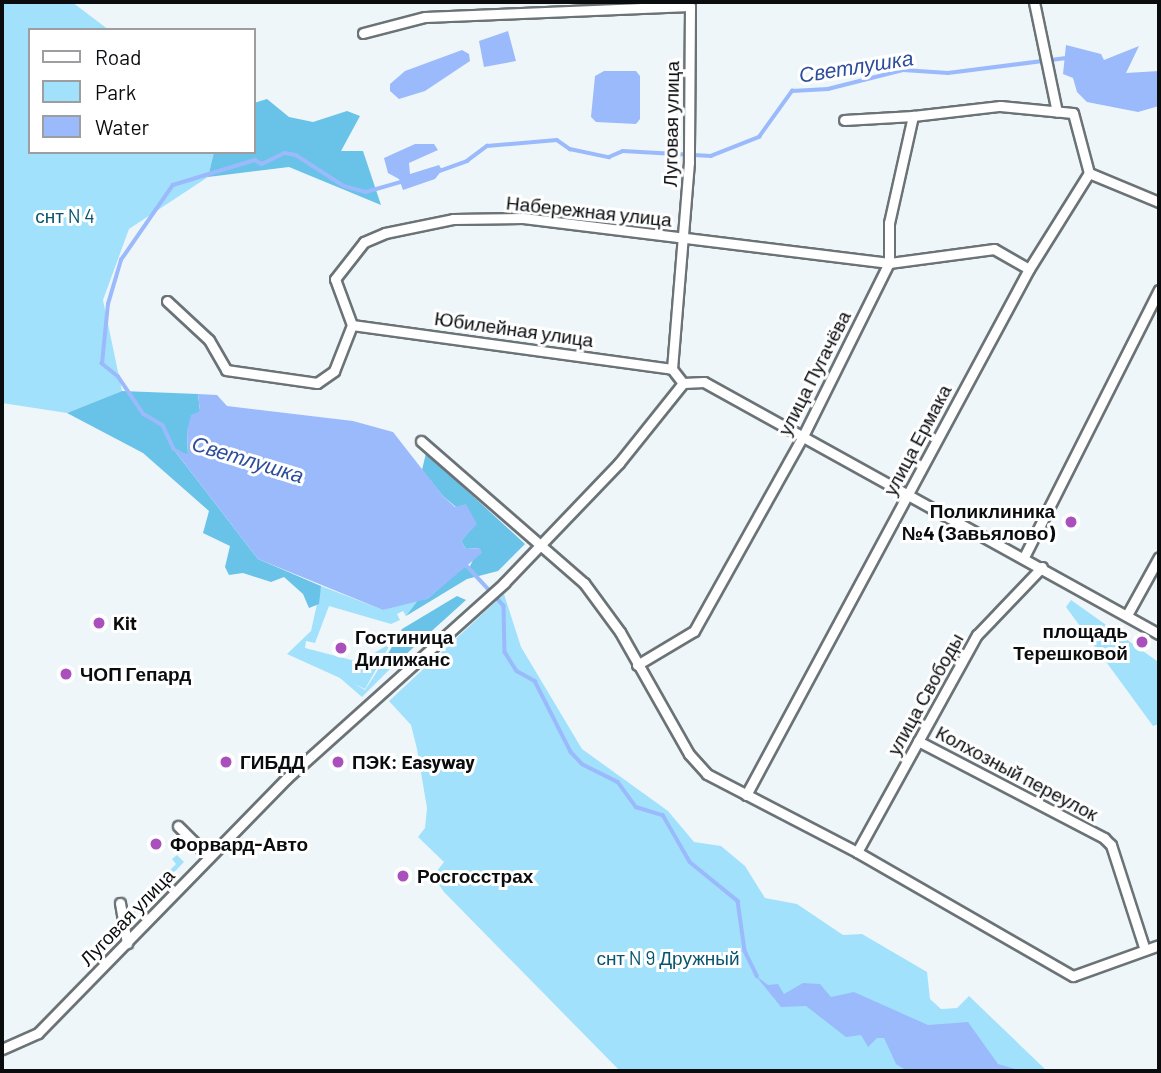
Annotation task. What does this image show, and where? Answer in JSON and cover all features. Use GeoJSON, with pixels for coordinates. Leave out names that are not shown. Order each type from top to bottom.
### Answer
{"type":"FeatureCollection","features":[{"type":"Feature","properties":{"kind":"street"},"geometry":{"type":"LineString","coordinates":[[1034,2],[1057,112]]}},
{"type":"Feature","properties":{"kind":"street","name":"Луговая улица"},"geometry":{"type":"LineString","coordinates":[[363,33],[425,17],[690,6],[684,238],[672,369]]}},
{"type":"Feature","properties":{"kind":"street"},"geometry":{"type":"LineString","coordinates":[[844,120],[913,116],[1000,106],[1073,113],[1089,173],[1159,202]]}},
{"type":"Feature","properties":{"kind":"street","name":"улица Пугачёва"},"geometry":{"type":"LineString","coordinates":[[637,665],[694,631],[802,438],[889,263],[889,223],[913,116]]}},
{"type":"Feature","properties":{"kind":"street","name":"улица Ермака"},"geometry":{"type":"LineString","coordinates":[[746,795],[1029,269],[1089,173]]}},
{"type":"Feature","properties":{"kind":"street","name":"Набережная улица"},"geometry":{"type":"LineString","coordinates":[[352,325],[335,279],[364,242],[385,233],[453,219],[523,218],[889,263],[982,248],[1011,257],[1029,269]]}},
{"type":"Feature","properties":{"kind":"street"},"geometry":{"type":"LineString","coordinates":[[1024,557],[1159,290]]}},
{"type":"Feature","properties":{"kind":"street"},"geometry":{"type":"LineString","coordinates":[[167,301],[209,340],[226,370],[317,383],[334,371],[352,325]]}},
{"type":"Feature","properties":{"kind":"street","name":"Юбилейная улица"},"geometry":{"type":"LineString","coordinates":[[352,325],[672,369]]}},
{"type":"Feature","properties":{"kind":"street"},"geometry":{"type":"LineString","coordinates":[[672,369],[683,383]]}},
{"type":"Feature","properties":{"kind":"street"},"geometry":{"type":"LineString","coordinates":[[539,547],[620,463],[683,383],[704,382],[1159,634]]}},
{"type":"Feature","properties":{"kind":"street"},"geometry":{"type":"LineString","coordinates":[[421,441],[539,547],[584,583],[637,665],[689,754],[707,774],[857,852],[1073,976],[1159,945]]}},
{"type":"Feature","properties":{"kind":"street","name":"Луговая улица"},"geometry":{"type":"LineString","coordinates":[[2,1049],[38,1033],[288,778],[504,583],[539,547]]}},
{"type":"Feature","properties":{"kind":"street"},"geometry":{"type":"LineString","coordinates":[[1128,615],[1159,557]]}},
{"type":"Feature","properties":{"kind":"street","name":"улица Свободы"},"geometry":{"type":"LineString","coordinates":[[857,852],[977,635],[1042,567]]}},
{"type":"Feature","properties":{"kind":"street","name":"Колхозный переулок"},"geometry":{"type":"LineString","coordinates":[[918,741],[1104,838],[1111,845],[1145,950]]}},
{"type":"Feature","properties":{"kind":"street"},"geometry":{"type":"LineString","coordinates":[[178,826],[209,857]]}},
{"type":"Feature","properties":{"kind":"street"},"geometry":{"type":"LineString","coordinates":[[120,903],[127,943]]}},
{"type":"Feature","properties":{"kind":"green space","name":"снт N 4"},"geometry":{"type":"Polygon","coordinates":[[[2,2],[72,2],[106,28],[28,28],[28,154],[214,154],[208,177],[129,229],[103,300],[122,391],[67,413],[2,403],[2,2]]]}},
{"type":"Feature","properties":{"kind":"green space"},"geometry":{"type":"Polygon","coordinates":[[[321,586],[383,610],[418,600],[406,616],[403,611],[397,614],[400,620],[391,624],[329,606],[315,643],[306,641],[305,648],[359,662],[391,643],[365,689],[354,684],[365,690],[385,659],[393,666],[362,697],[340,678],[287,654],[311,631],[321,586]]]}},
{"type":"Feature","properties":{"kind":"green space","name":"снт N 9 Дружный"},"geometry":{"type":"Polygon","coordinates":[[[504,594],[521,647],[582,749],[668,811],[694,842],[721,846],[745,866],[765,898],[797,904],[843,935],[862,934],[927,972],[930,999],[941,1009],[957,1008],[969,996],[1047,1071],[620,1071],[444,892],[433,876],[444,862],[418,837],[425,828],[427,808],[417,749],[411,725],[389,701],[504,594]]]}},
{"type":"Feature","properties":{"kind":"green space"},"geometry":{"type":"Polygon","coordinates":[[[1071,600],[1157,661],[1159,724],[1153,726],[1066,607],[1071,600]]]}},
{"type":"Feature","properties":{"kind":"green space"},"geometry":{"type":"Polygon","coordinates":[[[177,855],[184,862],[131,917],[122,908],[126,905],[132,909],[176,864],[172,859],[177,855]]]}},
{"type":"Feature","properties":{"kind":"shaded area"},"geometry":{"type":"Polygon","coordinates":[[[267,99],[289,117],[313,122],[347,111],[360,116],[341,151],[363,151],[381,205],[289,167],[208,177],[214,154],[256,154],[256,102],[267,99]]]}},
{"type":"Feature","properties":{"kind":"shaded area"},"geometry":{"type":"Polygon","coordinates":[[[122,391],[198,394],[200,411],[187,431],[188,455],[174,450],[258,559],[321,586],[319,604],[309,608],[303,594],[284,577],[271,582],[243,573],[229,575],[225,567],[230,546],[203,533],[209,511],[143,453],[67,413],[122,391]]]}},
{"type":"Feature","properties":{"kind":"shaded area"},"geometry":{"type":"Polygon","coordinates":[[[426,453],[525,544],[498,571],[467,579],[406,616],[418,600],[427,599],[464,567],[469,568],[479,548],[466,549],[461,541],[476,524],[443,496],[422,470],[426,453]]]}},
{"type":"Feature","properties":{"kind":"shaded area"},"geometry":{"type":"Polygon","coordinates":[[[457,596],[466,600],[393,666],[388,665],[385,659],[402,629],[457,596]]]}},
{"type":"Feature","properties":{"kind":"water"},"geometry":{"type":"Polygon","coordinates":[[[508,31],[516,61],[484,67],[479,41],[508,31]]]}},
{"type":"Feature","properties":{"kind":"water"},"geometry":{"type":"Polygon","coordinates":[[[1066,45],[1101,54],[1104,60],[1139,46],[1126,73],[1159,71],[1159,106],[1138,112],[1087,102],[1077,92],[1073,78],[1063,74],[1066,45]]]}},
{"type":"Feature","properties":{"kind":"water"},"geometry":{"type":"Polygon","coordinates":[[[462,50],[469,54],[470,61],[425,91],[399,99],[390,91],[390,84],[405,71],[462,50]]]}},
{"type":"Feature","properties":{"kind":"water"},"geometry":{"type":"Polygon","coordinates":[[[604,71],[636,71],[640,76],[640,119],[636,124],[596,122],[591,117],[595,76],[604,71]]]}},
{"type":"Feature","properties":{"kind":"water"},"geometry":{"type":"Polygon","coordinates":[[[415,144],[434,144],[438,150],[409,163],[410,174],[439,165],[442,170],[435,179],[403,190],[399,179],[388,173],[384,158],[415,144]]]}},
{"type":"Feature","properties":{"kind":"water"},"geometry":{"type":"Polygon","coordinates":[[[198,394],[217,395],[227,406],[353,421],[393,432],[443,496],[455,507],[466,504],[477,524],[461,541],[466,549],[480,548],[482,553],[427,599],[383,610],[258,559],[171,446],[188,455],[187,431],[191,415],[200,411],[198,394]]]}},
{"type":"Feature","properties":{"kind":"water"},"geometry":{"type":"Polygon","coordinates":[[[755,975],[768,985],[778,984],[784,994],[803,983],[820,984],[831,997],[854,992],[928,1025],[968,1022],[998,1064],[1022,1071],[907,1071],[896,1064],[884,1038],[877,1038],[868,1047],[861,1035],[846,1037],[806,1006],[781,1007],[755,975]]]}},
{"type":"Feature","properties":{"kind":"waterway","name":"Светлушка"},"geometry":{"type":"LineString","coordinates":[[440,171],[467,161],[487,146],[557,140],[570,149],[609,157],[623,151],[711,156],[759,137],[792,91],[828,89],[903,70],[948,73],[1066,58]]}},
{"type":"Feature","properties":{"kind":"waterway","name":"Светлушка"},"geometry":{"type":"LineString","coordinates":[[174,450],[163,426],[143,414],[118,377],[102,364],[108,304],[121,260],[173,185],[255,160],[262,164],[285,153],[296,155],[344,186],[366,192],[402,182]]}},
{"type":"Feature","properties":{"kind":"waterway","name":"Светлушка"},"geometry":{"type":"LineString","coordinates":[[467,566],[504,606],[505,652],[517,671],[535,681],[571,752],[582,764],[618,782],[636,807],[663,815],[690,862],[738,901],[745,951],[757,976]]}},
{"type":"Feature","properties":{"kind":"place","name":"Поликлиника №4 (Завьялово)"},"geometry":{"type":"Point","coordinates":[1071,522]}},
{"type":"Feature","properties":{"kind":"place","name":"Kit"},"geometry":{"type":"Point","coordinates":[99,623]}},
{"type":"Feature","properties":{"kind":"place","name":"площадь Терешковой"},"geometry":{"type":"Point","coordinates":[1142,642]}},
{"type":"Feature","properties":{"kind":"place","name":"Гостиница Дилижанс"},"geometry":{"type":"Point","coordinates":[341,648]}},
{"type":"Feature","properties":{"kind":"place","name":"ЧОП Гепард"},"geometry":{"type":"Point","coordinates":[66,674]}},
{"type":"Feature","properties":{"kind":"place","name":"ГИБДД"},"geometry":{"type":"Point","coordinates":[226,762]}},
{"type":"Feature","properties":{"kind":"place","name":"ПЭК: Easyway"},"geometry":{"type":"Point","coordinates":[338,762]}},
{"type":"Feature","properties":{"kind":"place","name":"Форвард-Авто"},"geometry":{"type":"Point","coordinates":[156,844]}},
{"type":"Feature","properties":{"kind":"place","name":"Росгосстрах"},"geometry":{"type":"Point","coordinates":[403,876]}}]}
